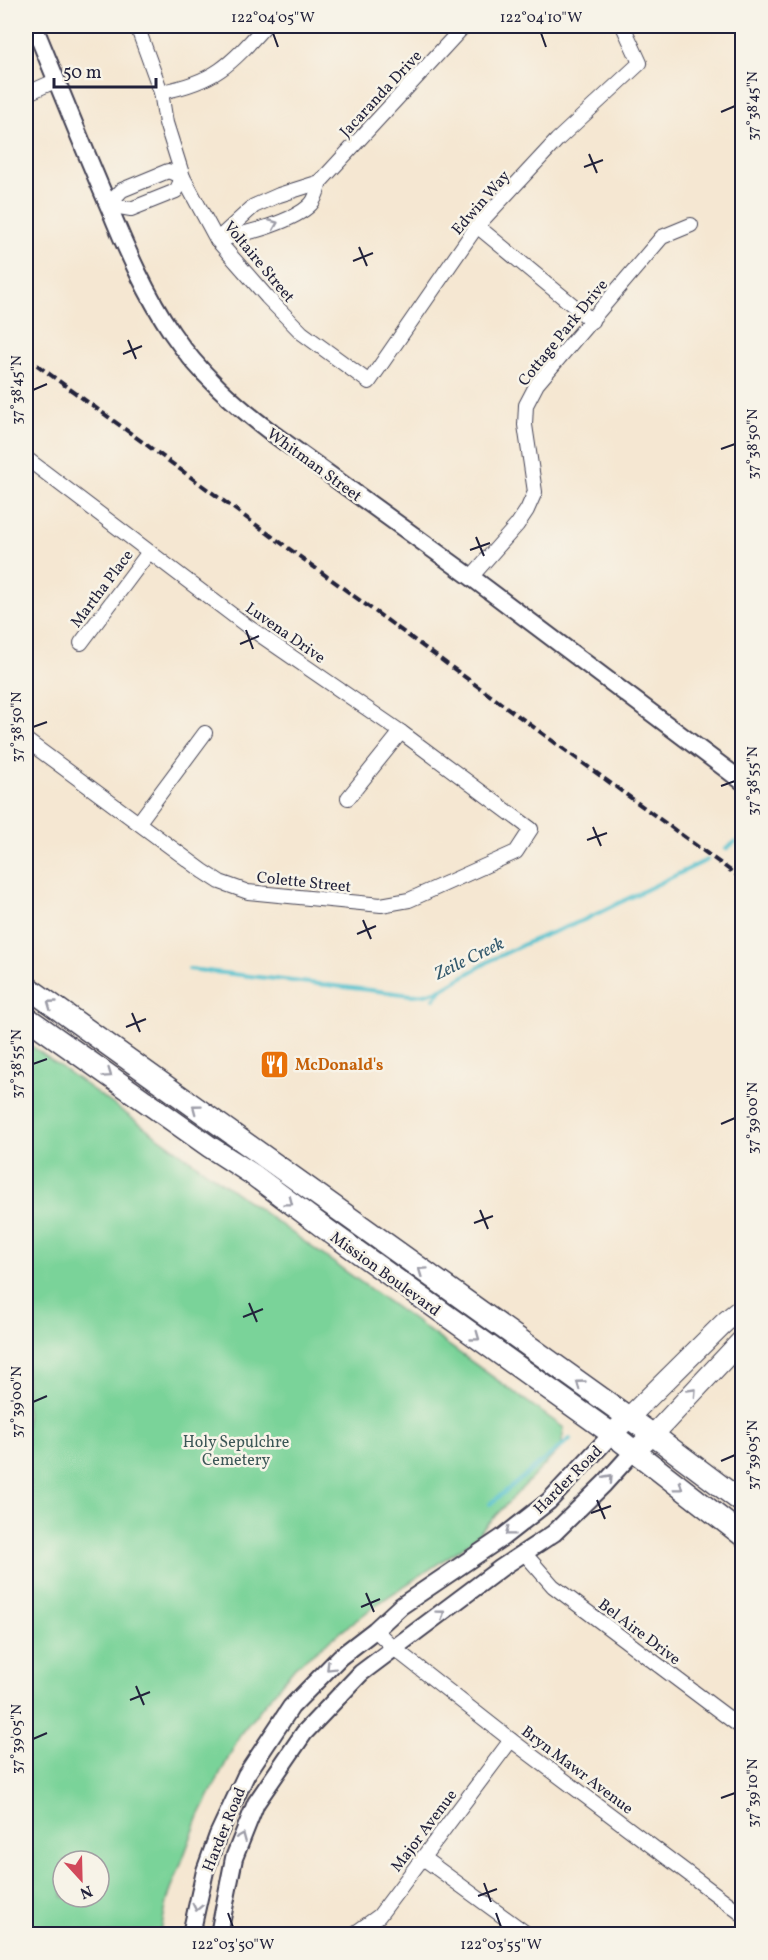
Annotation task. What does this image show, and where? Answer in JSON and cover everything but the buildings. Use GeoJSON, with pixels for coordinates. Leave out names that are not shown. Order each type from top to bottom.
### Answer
{"type":"FeatureCollection","features":[{"type":"Feature","properties":{"kind":"main road","name":"Mission Boulevard"},"geometry":{"type":"LineString","coordinates":[[26,986],[653,1435],[742,1502]]}},
{"type":"Feature","properties":{"kind":"main road","name":"Mission Boulevard"},"geometry":{"type":"LineString","coordinates":[[26,1017],[252,1174],[612,1434],[742,1535]]}},
{"type":"Feature","properties":{"kind":"main road"},"geometry":{"type":"LineString","coordinates":[[186,1130],[217,1137],[259,1166],[267,1168],[274,1164]]}},
{"type":"Feature","properties":{"kind":"main road","name":"Harder Road"},"geometry":{"type":"LineString","coordinates":[[612,1434],[742,1308]]}},
{"type":"Feature","properties":{"kind":"main road","name":"Harder Road"},"geometry":{"type":"LineString","coordinates":[[633,1452],[653,1435],[742,1340]]}},
{"type":"Feature","properties":{"kind":"street","name":"Whitman Street"},"geometry":{"type":"LineString","coordinates":[[34,26],[136,269],[156,308],[180,344],[217,387],[272,434],[471,577],[742,781]]}},
{"type":"Feature","properties":{"kind":"street","name":"Voltaire Street"},"geometry":{"type":"LineString","coordinates":[[137,26],[161,92],[166,123],[183,177],[218,240],[267,297],[302,333],[369,382]]}},
{"type":"Feature","properties":{"kind":"street"},"geometry":{"type":"LineString","coordinates":[[161,92],[187,87],[229,64],[265,26]]}},
{"type":"Feature","properties":{"kind":"street","name":"Jacaranda Drive"},"geometry":{"type":"LineString","coordinates":[[218,240],[251,233],[300,213],[313,202],[320,182],[464,26]]}},
{"type":"Feature","properties":{"kind":"street","name":"Edwin Way"},"geometry":{"type":"LineString","coordinates":[[369,382],[477,226],[557,140],[640,63],[623,26]]}},
{"type":"Feature","properties":{"kind":"street"},"geometry":{"type":"LineString","coordinates":[[26,94],[57,80]]}},
{"type":"Feature","properties":{"kind":"street"},"geometry":{"type":"LineString","coordinates":[[168,171],[183,177],[176,191],[131,209],[108,205],[122,190],[168,171]]}},
{"type":"Feature","properties":{"kind":"street","name":"Jacaranda Drive"},"geometry":{"type":"LineString","coordinates":[[218,240],[254,206],[320,182]]}},
{"type":"Feature","properties":{"kind":"street","name":"Cottage Park Drive"},"geometry":{"type":"LineString","coordinates":[[471,577],[518,525],[535,492],[525,425],[526,405],[537,384],[662,237],[691,225]]}},
{"type":"Feature","properties":{"kind":"street"},"geometry":{"type":"LineString","coordinates":[[477,226],[592,321]]}},
{"type":"Feature","properties":{"kind":"street","name":"Luvena Drive"},"geometry":{"type":"LineString","coordinates":[[26,458],[247,626],[401,732],[531,829]]}},
{"type":"Feature","properties":{"kind":"street","name":"Martha Place"},"geometry":{"type":"LineString","coordinates":[[81,643],[149,552]]}},
{"type":"Feature","properties":{"kind":"street"},"geometry":{"type":"LineString","coordinates":[[348,798],[401,732]]}},
{"type":"Feature","properties":{"kind":"street"},"geometry":{"type":"LineString","coordinates":[[139,822],[205,733]]}},
{"type":"Feature","properties":{"kind":"street","name":"Colette Street"},"geometry":{"type":"LineString","coordinates":[[26,740],[203,871],[220,882],[248,892],[381,905],[409,900],[516,852],[531,829]]}},
{"type":"Feature","properties":{"kind":"street","name":"Harder Road"},"geometry":{"type":"LineString","coordinates":[[191,1935],[205,1871],[218,1835],[246,1775],[291,1707],[340,1657],[401,1606],[503,1537],[549,1501],[612,1434]]}},
{"type":"Feature","properties":{"kind":"street","name":"Harder Road"},"geometry":{"type":"LineString","coordinates":[[219,1935],[234,1858],[256,1803],[304,1733],[328,1705],[361,1673],[501,1568],[525,1554],[563,1525],[633,1452]]}},
{"type":"Feature","properties":{"kind":"street","name":"Bel Aire Drive"},"geometry":{"type":"LineString","coordinates":[[525,1554],[553,1586],[742,1728]]}},
{"type":"Feature","properties":{"kind":"street"},"geometry":{"type":"LineString","coordinates":[[375,1630],[395,1649]]}},
{"type":"Feature","properties":{"kind":"street","name":"Bryn Mawr Avenue"},"geometry":{"type":"LineString","coordinates":[[395,1649],[511,1740],[742,1914]]}},
{"type":"Feature","properties":{"kind":"street","name":"Major Avenue"},"geometry":{"type":"LineString","coordinates":[[354,1935],[379,1916],[511,1740]]}},
{"type":"Feature","properties":{"kind":"street"},"geometry":{"type":"LineString","coordinates":[[423,1858],[527,1935]]}},
{"type":"Feature","properties":{"kind":"green space","name":"Holy Sepulchre Cemetery"},"geometry":{"type":"Polygon","coordinates":[[[26,1042],[564,1428],[561,1448],[468,1544],[380,1602],[295,1667],[241,1733],[199,1816],[168,1898],[160,1934],[26,1934],[26,1042]]]}},
{"type":"Feature","properties":{"kind":"waterway","name":"Zeile Creek"},"geometry":{"type":"LineString","coordinates":[[726,849],[735,842]]}},
{"type":"Feature","properties":{"kind":"waterway","name":"Zeile Creek"},"geometry":{"type":"LineString","coordinates":[[189,969],[412,995],[425,994],[442,989],[493,959],[584,920],[707,860]]}},
{"type":"Feature","properties":{"kind":"waterway"},"geometry":{"type":"LineString","coordinates":[[434,999],[441,990]]}},
{"type":"Feature","properties":{"kind":"waterway"},"geometry":{"type":"LineString","coordinates":[[490,1504],[570,1439]]}},
{"type":"Feature","properties":{"kind":"railway"},"geometry":{"type":"LineString","coordinates":[[26,357],[742,879]]}},
{"type":"Feature","properties":{"kind":"place","name":"McDonald's"},"geometry":{"type":"Point","coordinates":[274,1064]}}]}
